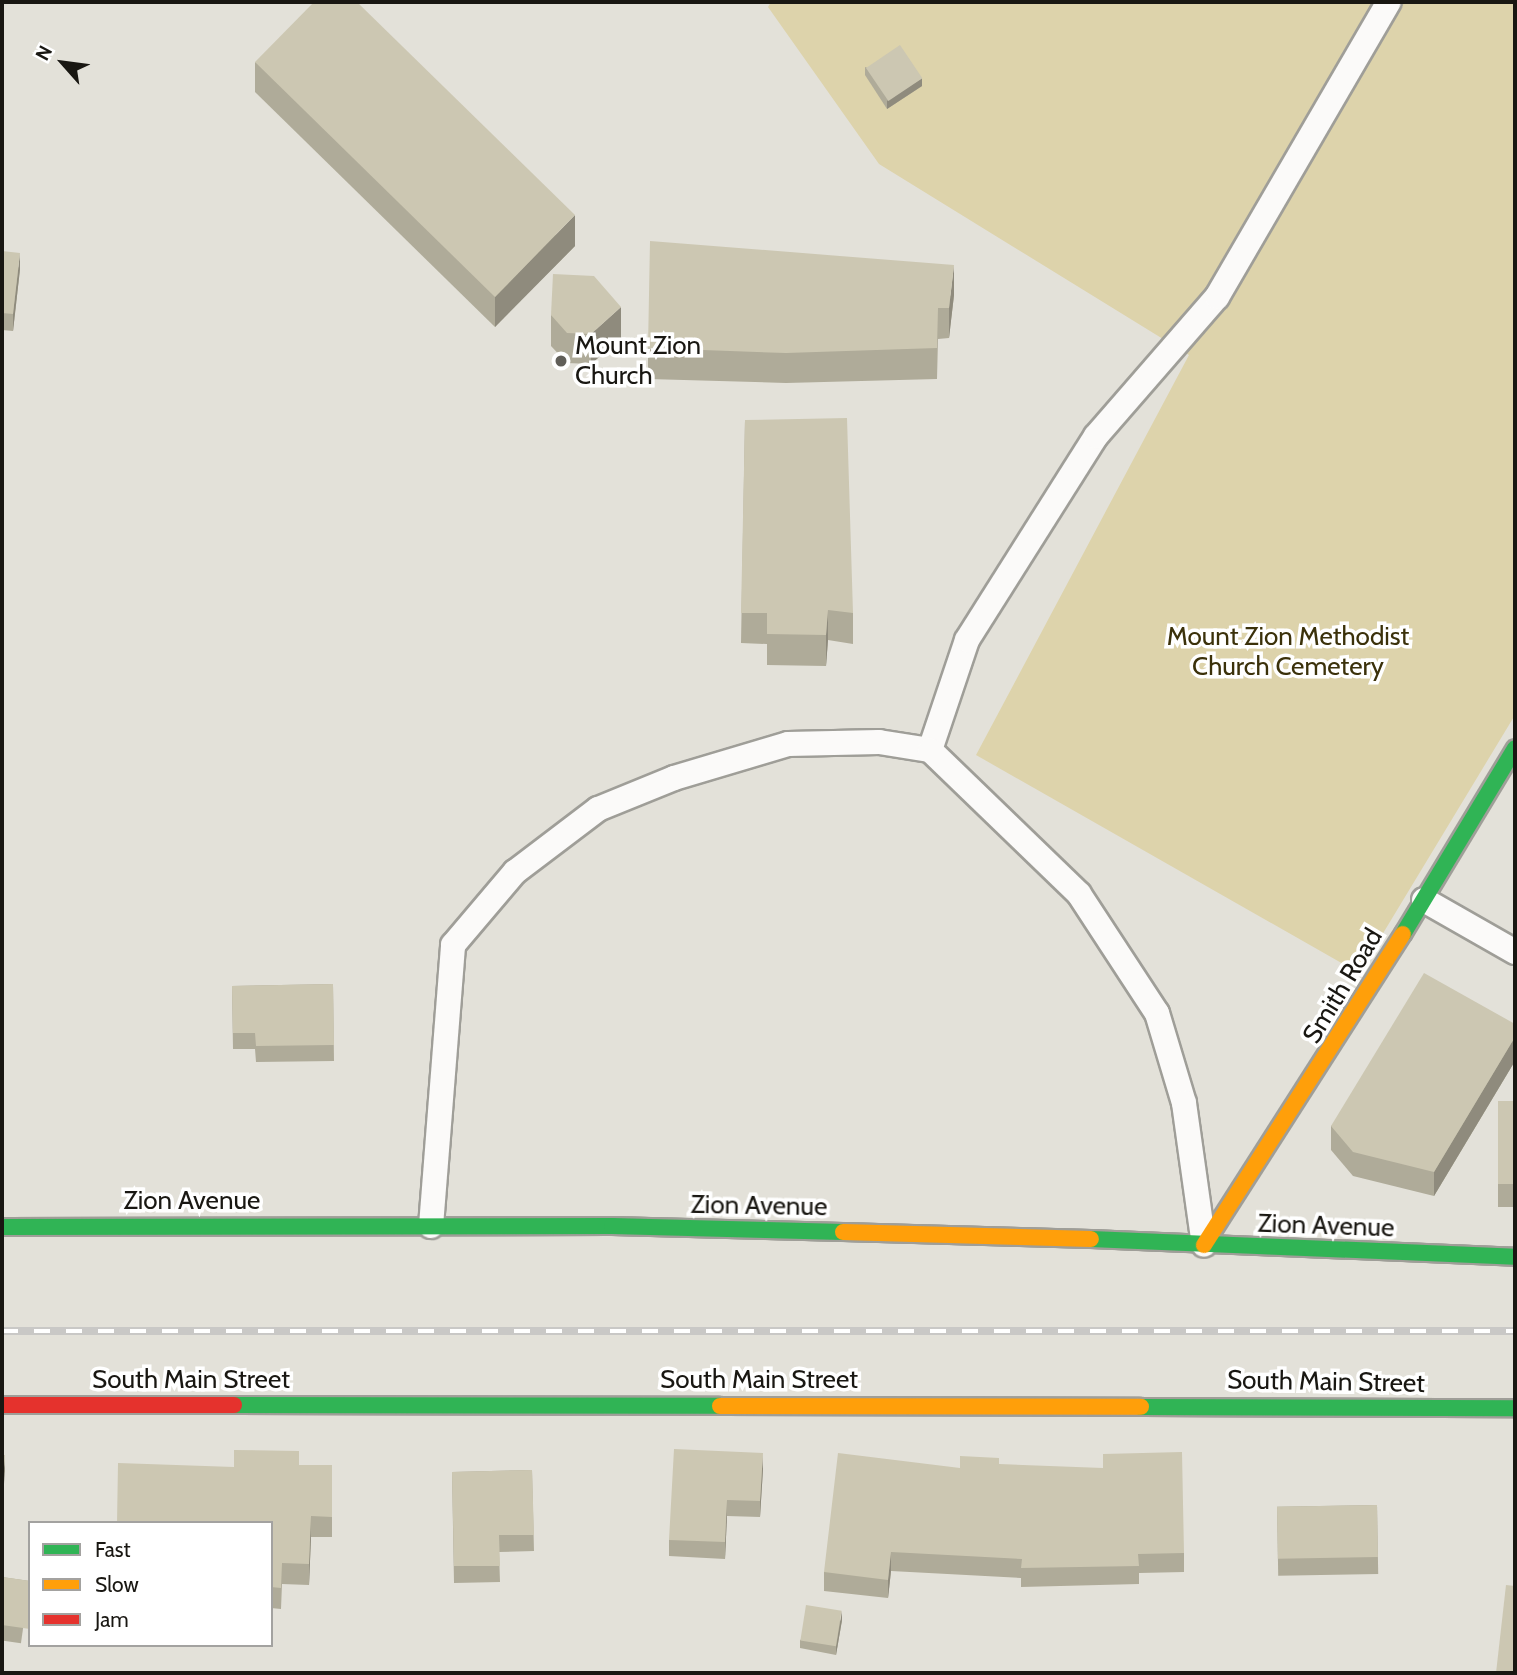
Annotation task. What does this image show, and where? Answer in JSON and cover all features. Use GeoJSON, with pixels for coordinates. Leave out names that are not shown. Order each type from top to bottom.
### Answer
{"type":"FeatureCollection","features":[{"type":"Feature","properties":{"kind":"street","name":"Smith Road"},"geometry":{"type":"LineString","coordinates":[[1204,1245],[1261,1164],[1515,748]]}},
{"type":"Feature","properties":{"kind":"street","name":"Zion Avenue"},"geometry":{"type":"LineString","coordinates":[[2,1227],[612,1226],[1515,1257]]}},
{"type":"Feature","properties":{"kind":"street","name":"South Main Street"},"geometry":{"type":"LineString","coordinates":[[2,1405],[1515,1408]]}},
{"type":"Feature","properties":{"kind":"lane"},"geometry":{"type":"LineString","coordinates":[[930,750],[967,640],[1096,436],[1217,297],[1389,2]]}},
{"type":"Feature","properties":{"kind":"lane"},"geometry":{"type":"LineString","coordinates":[[431,1226],[453,945],[515,872],[598,809],[674,778],[788,744],[880,742],[930,750],[1079,894],[1157,1013],[1184,1103],[1204,1245]]}},
{"type":"Feature","properties":{"kind":"lane"},"geometry":{"type":"LineString","coordinates":[[1424,900],[1515,952]]}},
{"type":"Feature","properties":{"kind":"green space","name":"Mount Zion Methodist Church Cemetery"},"geometry":{"type":"Polygon","coordinates":[[[771,2],[1515,2],[1515,715],[1359,973],[976,755],[1189,355],[879,164],[768,7],[771,2]]]}},
{"type":"Feature","properties":{"kind":"building"},"geometry":{"type":"Polygon","coordinates":[[[314,2],[357,2],[575,215],[495,297],[255,62],[314,2]]]}},
{"type":"Feature","properties":{"kind":"building"},"geometry":{"type":"Polygon","coordinates":[[[900,45],[922,78],[888,101],[866,68],[900,45]]]}},
{"type":"Feature","properties":{"kind":"building"},"geometry":{"type":"Polygon","coordinates":[[[650,241],[954,265],[949,308],[938,308],[937,348],[786,353],[648,348],[650,241]]]}},
{"type":"Feature","properties":{"kind":"building"},"geometry":{"type":"Polygon","coordinates":[[[2,251],[20,253],[13,314],[2,313],[2,251]]]}},
{"type":"Feature","properties":{"kind":"building"},"geometry":{"type":"Polygon","coordinates":[[[553,274],[594,276],[621,307],[591,334],[567,333],[551,315],[553,274]]]}},
{"type":"Feature","properties":{"kind":"building"},"geometry":{"type":"Polygon","coordinates":[[[847,418],[853,613],[828,610],[826,635],[767,634],[767,613],[741,613],[745,420],[847,418]]]}},
{"type":"Feature","properties":{"kind":"building"},"geometry":{"type":"Polygon","coordinates":[[[1424,973],[1515,1024],[1515,1037],[1434,1172],[1353,1152],[1331,1126],[1424,973]]]}},
{"type":"Feature","properties":{"kind":"building"},"geometry":{"type":"Polygon","coordinates":[[[333,984],[334,1045],[256,1046],[255,1033],[233,1033],[232,986],[333,984]]]}},
{"type":"Feature","properties":{"kind":"building"},"geometry":{"type":"Polygon","coordinates":[[[1498,1101],[1515,1101],[1515,1184],[1498,1184],[1498,1101]]]}},
{"type":"Feature","properties":{"kind":"building"},"geometry":{"type":"Polygon","coordinates":[[[674,1449],[763,1453],[760,1501],[727,1500],[725,1542],[669,1540],[674,1449]]]}},
{"type":"Feature","properties":{"kind":"building"},"geometry":{"type":"Polygon","coordinates":[[[234,1450],[299,1451],[299,1465],[332,1465],[332,1517],[311,1516],[309,1564],[282,1563],[281,1588],[273,1587],[273,1521],[117,1521],[118,1463],[234,1467],[234,1450]]]}},
{"type":"Feature","properties":{"kind":"building"},"geometry":{"type":"Polygon","coordinates":[[[1182,1452],[1184,1553],[1138,1554],[1139,1566],[1021,1568],[1022,1559],[891,1552],[888,1580],[824,1572],[838,1453],[960,1468],[960,1456],[999,1458],[999,1464],[1103,1468],[1103,1454],[1182,1452]]]}},
{"type":"Feature","properties":{"kind":"building"},"geometry":{"type":"Polygon","coordinates":[[[2,1455],[5,1455],[2,1494],[2,1455]]]}},
{"type":"Feature","properties":{"kind":"building"},"geometry":{"type":"Polygon","coordinates":[[[532,1470],[534,1535],[499,1535],[500,1566],[454,1566],[452,1472],[532,1470]]]}},
{"type":"Feature","properties":{"kind":"building"},"geometry":{"type":"Polygon","coordinates":[[[1377,1505],[1378,1557],[1278,1559],[1277,1507],[1377,1505]]]}},
{"type":"Feature","properties":{"kind":"building"},"geometry":{"type":"Polygon","coordinates":[[[2,1577],[28,1581],[28,1629],[2,1625],[2,1577]]]}},
{"type":"Feature","properties":{"kind":"building"},"geometry":{"type":"Polygon","coordinates":[[[1506,1585],[1515,1586],[1515,1673],[1496,1673],[1506,1585]]]}},
{"type":"Feature","properties":{"kind":"building"},"geometry":{"type":"Polygon","coordinates":[[[806,1605],[842,1611],[836,1646],[800,1641],[806,1605]]]}},
{"type":"Feature","properties":{"kind":"railway"},"geometry":{"type":"LineString","coordinates":[[2,1331],[1515,1331]]}},
{"type":"Feature","properties":{"kind":"traffic: fast"},"geometry":{"type":"LineString","coordinates":[[1403,934],[1515,748]]}},
{"type":"Feature","properties":{"kind":"traffic: fast"},"geometry":{"type":"LineString","coordinates":[[2,1227],[612,1226],[843,1232]]}},
{"type":"Feature","properties":{"kind":"traffic: fast"},"geometry":{"type":"LineString","coordinates":[[1091,1239],[1515,1257]]}},
{"type":"Feature","properties":{"kind":"traffic: fast"},"geometry":{"type":"LineString","coordinates":[[234,1405],[720,1406]]}},
{"type":"Feature","properties":{"kind":"traffic: fast"},"geometry":{"type":"LineString","coordinates":[[1141,1407],[1515,1408]]}},
{"type":"Feature","properties":{"kind":"traffic: slow"},"geometry":{"type":"LineString","coordinates":[[1204,1245],[1403,934]]}},
{"type":"Feature","properties":{"kind":"traffic: slow"},"geometry":{"type":"LineString","coordinates":[[843,1232],[1091,1239]]}},
{"type":"Feature","properties":{"kind":"traffic: slow"},"geometry":{"type":"LineString","coordinates":[[720,1406],[1141,1407]]}},
{"type":"Feature","properties":{"kind":"traffic: jam"},"geometry":{"type":"LineString","coordinates":[[2,1405],[234,1405]]}},
{"type":"Feature","properties":{"kind":"place","name":"Mount Zion Church"},"geometry":{"type":"Point","coordinates":[561,361]}}]}
